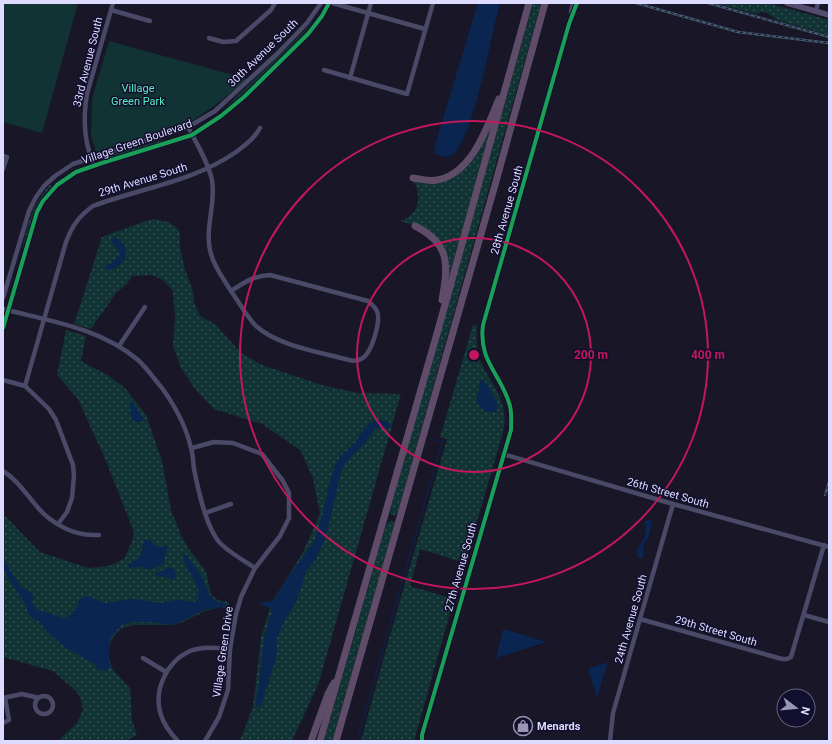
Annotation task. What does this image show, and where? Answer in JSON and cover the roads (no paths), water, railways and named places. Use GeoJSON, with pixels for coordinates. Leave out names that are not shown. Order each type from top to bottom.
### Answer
{"type":"FeatureCollection","features":[{"type":"Feature","properties":{"kind":"highway"},"geometry":{"type":"LineString","coordinates":[[320,741],[438,330],[529,3]]}},
{"type":"Feature","properties":{"kind":"highway"},"geometry":{"type":"LineString","coordinates":[[336,741],[495,185],[545,3]]}},
{"type":"Feature","properties":{"kind":"highway"},"geometry":{"type":"LineString","coordinates":[[413,178],[426,181],[438,180],[453,175],[469,160],[481,140],[511,69]]}},
{"type":"Feature","properties":{"kind":"highway"},"geometry":{"type":"LineString","coordinates":[[415,226],[425,231],[436,240],[444,253],[446,273],[438,330]]}},
{"type":"Feature","properties":{"kind":"highway"},"geometry":{"type":"LineString","coordinates":[[311,741],[328,694],[340,671]]}},
{"type":"Feature","properties":{"kind":"highway"},"geometry":{"type":"LineString","coordinates":[[340,741],[351,689]]}},
{"type":"Feature","properties":{"kind":"main road"},"geometry":{"type":"LineString","coordinates":[[787,3],[829,15]]}},
{"type":"Feature","properties":{"kind":"street","name":"33rd Avenue South"},"geometry":{"type":"LineString","coordinates":[[94,165],[90,158],[85,130],[85,106],[112,3]]}},
{"type":"Feature","properties":{"kind":"street"},"geometry":{"type":"LineString","coordinates":[[209,38],[223,42],[236,41],[271,10],[275,3]]}},
{"type":"Feature","properties":{"kind":"street","name":"30th Avenue South"},"geometry":{"type":"LineString","coordinates":[[231,97],[307,23],[321,3]]}},
{"type":"Feature","properties":{"kind":"street"},"geometry":{"type":"LineString","coordinates":[[330,3],[425,29]]}},
{"type":"Feature","properties":{"kind":"street","name":"Village Green Boulevard"},"geometry":{"type":"LineString","coordinates":[[3,328],[5,309],[33,222],[43,200],[57,185],[65,178],[94,165],[192,135],[221,116],[244,97],[308,34],[330,3]]}},
{"type":"Feature","properties":{"kind":"street"},"geometry":{"type":"LineString","coordinates":[[350,78],[372,3]]}},
{"type":"Feature","properties":{"kind":"street"},"geometry":{"type":"LineString","coordinates":[[324,70],[407,94],[432,3]]}},
{"type":"Feature","properties":{"kind":"street","name":"28th Avenue South"},"geometry":{"type":"LineString","coordinates":[[569,24],[573,3]]}},
{"type":"Feature","properties":{"kind":"street","name":"28th Avenue South"},"geometry":{"type":"LineString","coordinates":[[508,398],[486,358],[482,341],[483,325],[569,24],[577,3]]}},
{"type":"Feature","properties":{"kind":"street"},"geometry":{"type":"LineString","coordinates":[[816,11],[818,3]]}},
{"type":"Feature","properties":{"kind":"street","name":"33rd Avenue South"},"geometry":{"type":"LineString","coordinates":[[110,10],[150,21]]}},
{"type":"Feature","properties":{"kind":"street","name":"Village Green Boulevard"},"geometry":{"type":"LineString","coordinates":[[3,298],[29,211],[36,197],[44,186],[55,176],[73,164],[188,127],[215,111],[231,97]]}},
{"type":"Feature","properties":{"kind":"street"},"geometry":{"type":"LineString","coordinates":[[188,127],[209,167],[213,192],[209,230],[210,250],[214,262],[231,291],[255,325],[279,341],[349,360],[361,360],[370,350],[378,322],[378,316],[376,310],[368,301],[270,275],[250,278],[231,291]]}},
{"type":"Feature","properties":{"kind":"street","name":"29th Avenue South"},"geometry":{"type":"LineString","coordinates":[[25,386],[70,230],[76,220],[93,206],[194,175],[219,163],[246,145],[255,136],[260,128]]}},
{"type":"Feature","properties":{"kind":"street"},"geometry":{"type":"LineString","coordinates":[[3,169],[5,156]]}},
{"type":"Feature","properties":{"kind":"street"},"geometry":{"type":"LineString","coordinates":[[119,346],[145,307]]}},
{"type":"Feature","properties":{"kind":"street"},"geometry":{"type":"LineString","coordinates":[[5,309],[87,331],[119,346],[139,361],[153,376],[183,422],[192,448],[198,488],[205,513],[213,532],[220,542],[255,568]]}},
{"type":"Feature","properties":{"kind":"street"},"geometry":{"type":"LineString","coordinates":[[3,380],[25,386],[49,409],[56,420],[73,465],[74,487],[67,512],[58,524]]}},
{"type":"Feature","properties":{"kind":"street","name":"27th Avenue South"},"geometry":{"type":"LineString","coordinates":[[422,741],[422,735],[510,430],[512,417],[508,398]]}},
{"type":"Feature","properties":{"kind":"street","name":"Village Green Drive"},"geometry":{"type":"LineString","coordinates":[[192,448],[214,442],[233,443],[262,454],[283,481],[289,493],[289,518],[280,536],[255,568],[241,597],[236,614],[230,649],[229,677],[225,702],[205,741]]}},
{"type":"Feature","properties":{"kind":"street","name":"26th Street South"},"geometry":{"type":"LineString","coordinates":[[503,454],[673,504],[826,546]]}},
{"type":"Feature","properties":{"kind":"street"},"geometry":{"type":"LineString","coordinates":[[3,471],[20,485],[41,510],[58,524],[82,534],[99,535]]}},
{"type":"Feature","properties":{"kind":"street"},"geometry":{"type":"LineString","coordinates":[[205,513],[231,504]]}},
{"type":"Feature","properties":{"kind":"street","name":"24th Avenue South"},"geometry":{"type":"LineString","coordinates":[[610,741],[613,712],[673,504]]}},
{"type":"Feature","properties":{"kind":"street"},"geometry":{"type":"LineString","coordinates":[[826,546],[804,615],[829,622]]}},
{"type":"Feature","properties":{"kind":"street","name":"29th Street South"},"geometry":{"type":"LineString","coordinates":[[640,619],[782,659],[787,659],[791,657],[804,615]]}},
{"type":"Feature","properties":{"kind":"street"},"geometry":{"type":"LineString","coordinates":[[178,741],[166,727],[161,716],[159,705],[159,693],[166,672],[180,658],[200,648],[230,649]]}},
{"type":"Feature","properties":{"kind":"street"},"geometry":{"type":"LineString","coordinates":[[143,658],[166,672]]}},
{"type":"Feature","properties":{"kind":"street"},"geometry":{"type":"LineString","coordinates":[[3,723],[9,720],[4,698],[22,694],[39,698],[45,696],[51,698],[54,704],[51,712],[42,715],[37,711],[35,706],[39,698]]}},
{"type":"Feature","properties":{"kind":"water"},"geometry":{"type":"Polygon","coordinates":[[[478,3],[500,3],[475,108],[468,129],[460,145],[453,154],[443,157],[434,152],[436,141],[478,3]]]}},
{"type":"Feature","properties":{"kind":"water"},"geometry":{"type":"Polygon","coordinates":[[[115,237],[124,244],[126,255],[119,265],[108,270],[105,266],[114,261],[120,255],[118,249],[112,242],[113,238],[115,237]]]}},
{"type":"Feature","properties":{"kind":"water"},"geometry":{"type":"Polygon","coordinates":[[[481,379],[486,383],[498,404],[496,412],[488,412],[479,406],[478,397],[481,379]]]}},
{"type":"Feature","properties":{"kind":"water"},"geometry":{"type":"Polygon","coordinates":[[[130,401],[143,418],[142,422],[135,422],[131,418],[130,401]]]}},
{"type":"Feature","properties":{"kind":"water"},"geometry":{"type":"Polygon","coordinates":[[[374,420],[389,422],[391,426],[388,428],[381,427],[375,429],[365,443],[346,462],[341,472],[323,544],[315,560],[306,571],[294,606],[285,619],[280,631],[277,639],[275,661],[261,706],[257,707],[256,702],[264,637],[272,611],[268,607],[261,605],[260,602],[274,601],[284,583],[315,540],[335,465],[365,428],[374,420]]]}},
{"type":"Feature","properties":{"kind":"water"},"geometry":{"type":"Polygon","coordinates":[[[651,520],[652,524],[648,539],[644,543],[643,558],[639,558],[637,557],[637,552],[645,536],[645,521],[651,520]]]}},
{"type":"Feature","properties":{"kind":"water"},"geometry":{"type":"Polygon","coordinates":[[[146,539],[151,541],[156,547],[168,546],[163,565],[150,569],[140,566],[130,568],[128,566],[130,563],[140,558],[143,543],[146,539]]]}},
{"type":"Feature","properties":{"kind":"water"},"geometry":{"type":"Polygon","coordinates":[[[183,554],[188,557],[199,572],[212,597],[227,606],[204,610],[174,625],[152,622],[132,622],[122,625],[111,637],[109,643],[109,660],[111,666],[106,671],[99,670],[94,664],[65,647],[47,632],[39,621],[31,617],[27,611],[26,605],[3,569],[3,559],[20,586],[33,594],[34,597],[32,603],[36,609],[65,618],[77,607],[79,600],[85,596],[105,603],[134,599],[160,603],[178,600],[196,602],[198,589],[185,564],[183,554]]]}},
{"type":"Feature","properties":{"kind":"water"},"geometry":{"type":"Polygon","coordinates":[[[169,567],[174,568],[177,577],[172,580],[165,576],[158,577],[155,574],[169,567]]]}},
{"type":"Feature","properties":{"kind":"water"},"geometry":{"type":"Polygon","coordinates":[[[503,629],[547,642],[496,658],[503,629]]]}},
{"type":"Feature","properties":{"kind":"water"},"geometry":{"type":"Polygon","coordinates":[[[608,662],[597,698],[588,669],[608,662]]]}},
{"type":"Feature","properties":{"kind":"waterway"},"geometry":{"type":"LineString","coordinates":[[430,439],[441,442]]}},
{"type":"Feature","properties":{"kind":"waterway"},"geometry":{"type":"LineString","coordinates":[[357,741],[443,439]]}},
{"type":"Feature","properties":{"kind":"railway"},"geometry":{"type":"LineString","coordinates":[[636,3],[738,32],[829,43]]}},
{"type":"Feature","properties":{"kind":"railway"},"geometry":{"type":"LineString","coordinates":[[708,3],[829,37]]}},
{"type":"Feature","properties":{"kind":"railway"},"geometry":{"type":"LineString","coordinates":[[825,495],[829,482]]}},
{"type":"Feature","properties":{"kind":"place","name":"Menards"},"geometry":{"type":"Point","coordinates":[523,726]}},
{"type":"Feature","properties":{"kind":"park label","name":"Village Green Park"},"geometry":{"type":"Point","coordinates":[138,94]}}]}
